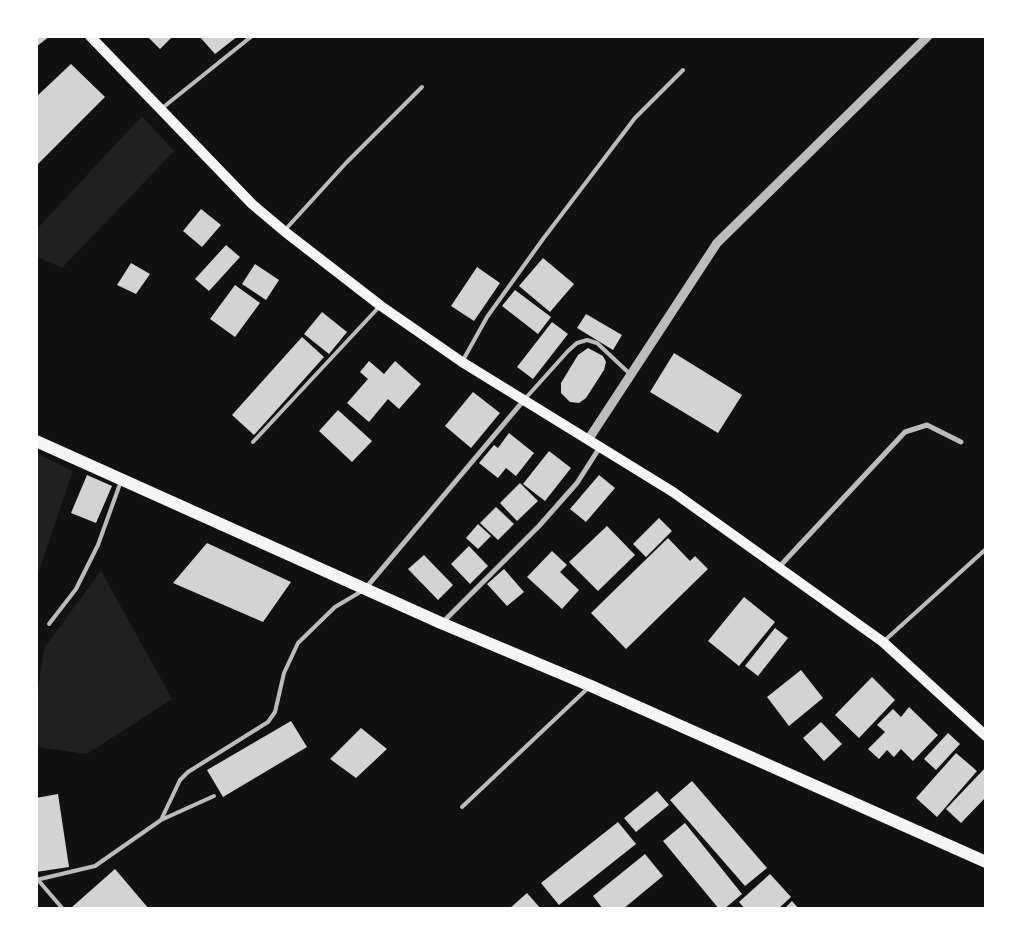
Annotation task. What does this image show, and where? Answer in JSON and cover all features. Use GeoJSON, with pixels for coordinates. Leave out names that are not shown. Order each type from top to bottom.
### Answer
{"type":"FeatureCollection","features":[{"type":"Feature","properties":{"kind":"main road"},"geometry":{"type":"LineString","coordinates":[[90,36],[160,111],[252,204],[284,231],[381,306],[462,362],[673,492],[883,642],[986,736]]}},
{"type":"Feature","properties":{"kind":"main road"},"geometry":{"type":"LineString","coordinates":[[36,441],[441,623],[590,686],[986,862]]}},
{"type":"Feature","properties":{"kind":"street"},"geometry":{"type":"LineString","coordinates":[[588,440],[717,243],[928,36]]}},
{"type":"Feature","properties":{"kind":"street"},"geometry":{"type":"LineString","coordinates":[[365,589],[524,400]]}},
{"type":"Feature","properties":{"kind":"street"},"geometry":{"type":"LineString","coordinates":[[779,568],[906,432],[927,425],[961,442]]}},
{"type":"Feature","properties":{"kind":"street"},"geometry":{"type":"LineString","coordinates":[[441,623],[539,526],[577,483],[600,447]]}},
{"type":"Feature","properties":{"kind":"lane"},"geometry":{"type":"LineString","coordinates":[[160,111],[252,36]]}},
{"type":"Feature","properties":{"kind":"lane"},"geometry":{"type":"LineString","coordinates":[[462,362],[487,317],[634,118],[683,70]]}},
{"type":"Feature","properties":{"kind":"lane"},"geometry":{"type":"LineString","coordinates":[[284,231],[346,162],[422,87]]}},
{"type":"Feature","properties":{"kind":"lane"},"geometry":{"type":"LineString","coordinates":[[253,442],[381,306]]}},
{"type":"Feature","properties":{"kind":"lane"},"geometry":{"type":"LineString","coordinates":[[524,400],[568,351],[577,343],[587,340],[597,343],[630,374]]}},
{"type":"Feature","properties":{"kind":"lane"},"geometry":{"type":"LineString","coordinates":[[49,624],[76,589],[98,545],[122,479]]}},
{"type":"Feature","properties":{"kind":"lane"},"geometry":{"type":"LineString","coordinates":[[883,642],[986,549]]}},
{"type":"Feature","properties":{"kind":"lane"},"geometry":{"type":"LineString","coordinates":[[161,820],[180,780],[188,772],[268,722],[275,712],[284,673],[298,643],[335,607],[365,589]]}},
{"type":"Feature","properties":{"kind":"lane"},"geometry":{"type":"LineString","coordinates":[[462,806],[590,686]]}},
{"type":"Feature","properties":{"kind":"lane"},"geometry":{"type":"LineString","coordinates":[[62,909],[37,880],[95,866],[161,820],[214,796]]}},
{"type":"Feature","properties":{"kind":"shaded area"},"geometry":{"type":"Polygon","coordinates":[[[142,116],[174,151],[62,268],[36,256],[36,230],[142,116]]]}},
{"type":"Feature","properties":{"kind":"shaded area"},"geometry":{"type":"Polygon","coordinates":[[[36,453],[73,471],[36,580],[36,453]]]}},
{"type":"Feature","properties":{"kind":"shaded area"},"geometry":{"type":"Polygon","coordinates":[[[101,571],[172,699],[87,754],[36,747],[36,703],[44,648],[101,571]]]}},
{"type":"Feature","properties":{"kind":"building"},"geometry":{"type":"Polygon","coordinates":[[[36,36],[50,36],[36,47],[36,36]]]}},
{"type":"Feature","properties":{"kind":"building"},"geometry":{"type":"Polygon","coordinates":[[[147,36],[173,36],[160,49],[147,36]]]}},
{"type":"Feature","properties":{"kind":"building"},"geometry":{"type":"Polygon","coordinates":[[[199,36],[238,36],[215,54],[199,36]]]}},
{"type":"Feature","properties":{"kind":"building"},"geometry":{"type":"Polygon","coordinates":[[[71,64],[105,97],[36,166],[36,97],[71,64]]]}},
{"type":"Feature","properties":{"kind":"building"},"geometry":{"type":"Polygon","coordinates":[[[201,209],[221,225],[202,247],[183,231],[201,209]]]}},
{"type":"Feature","properties":{"kind":"building"},"geometry":{"type":"Polygon","coordinates":[[[226,245],[240,257],[209,291],[195,279],[226,245]]]}},
{"type":"Feature","properties":{"kind":"building"},"geometry":{"type":"Polygon","coordinates":[[[543,258],[574,284],[550,312],[519,286],[543,258]]]}},
{"type":"Feature","properties":{"kind":"building"},"geometry":{"type":"Polygon","coordinates":[[[131,263],[150,274],[136,294],[117,285],[131,263]]]}},
{"type":"Feature","properties":{"kind":"building"},"geometry":{"type":"Polygon","coordinates":[[[255,264],[279,280],[266,300],[242,284],[255,264]]]}},
{"type":"Feature","properties":{"kind":"building"},"geometry":{"type":"Polygon","coordinates":[[[477,267],[500,283],[474,321],[451,306],[477,267]]]}},
{"type":"Feature","properties":{"kind":"building"},"geometry":{"type":"Polygon","coordinates":[[[235,285],[260,303],[235,337],[210,319],[235,285]]]}},
{"type":"Feature","properties":{"kind":"building"},"geometry":{"type":"Polygon","coordinates":[[[515,290],[551,317],[538,334],[502,306],[515,290]]]}},
{"type":"Feature","properties":{"kind":"building"},"geometry":{"type":"Polygon","coordinates":[[[322,312],[347,332],[329,354],[304,334],[322,312]]]}},
{"type":"Feature","properties":{"kind":"building"},"geometry":{"type":"Polygon","coordinates":[[[586,314],[622,335],[613,350],[577,328],[586,314]]]}},
{"type":"Feature","properties":{"kind":"building"},"geometry":{"type":"Polygon","coordinates":[[[552,322],[568,334],[533,379],[517,367],[552,322]]]}},
{"type":"Feature","properties":{"kind":"building"},"geometry":{"type":"Polygon","coordinates":[[[302,337],[324,357],[254,435],[232,415],[302,337]]]}},
{"type":"Feature","properties":{"kind":"building"},"geometry":{"type":"Polygon","coordinates":[[[588,348],[603,356],[606,362],[604,370],[586,398],[579,403],[570,402],[561,393],[561,383],[578,355],[588,348]]]}},
{"type":"Feature","properties":{"kind":"building"},"geometry":{"type":"Polygon","coordinates":[[[674,353],[742,395],[718,433],[650,392],[674,353]]]}},
{"type":"Feature","properties":{"kind":"building"},"geometry":{"type":"Polygon","coordinates":[[[369,361],[384,374],[395,361],[421,384],[399,409],[388,399],[369,422],[347,403],[368,379],[360,372],[369,361]]]}},
{"type":"Feature","properties":{"kind":"building"},"geometry":{"type":"Polygon","coordinates":[[[473,392],[500,413],[471,448],[445,426],[473,392]]]}},
{"type":"Feature","properties":{"kind":"building"},"geometry":{"type":"Polygon","coordinates":[[[338,410],[372,441],[352,462],[319,431],[338,410]]]}},
{"type":"Feature","properties":{"kind":"building"},"geometry":{"type":"Polygon","coordinates":[[[509,433],[534,453],[516,476],[506,468],[498,478],[479,463],[494,445],[498,448],[509,433]]]}},
{"type":"Feature","properties":{"kind":"building"},"geometry":{"type":"Polygon","coordinates":[[[549,451],[571,468],[545,501],[523,484],[549,451]]]}},
{"type":"Feature","properties":{"kind":"building"},"geometry":{"type":"Polygon","coordinates":[[[87,475],[112,486],[96,523],[71,513],[87,475]]]}},
{"type":"Feature","properties":{"kind":"building"},"geometry":{"type":"Polygon","coordinates":[[[599,475],[615,488],[586,522],[570,509],[599,475]]]}},
{"type":"Feature","properties":{"kind":"building"},"geometry":{"type":"Polygon","coordinates":[[[520,483],[538,501],[517,521],[500,503],[520,483]]]}},
{"type":"Feature","properties":{"kind":"building"},"geometry":{"type":"Polygon","coordinates":[[[496,507],[514,524],[498,540],[480,523],[496,507]]]}},
{"type":"Feature","properties":{"kind":"building"},"geometry":{"type":"Polygon","coordinates":[[[659,518],[672,531],[646,557],[633,544],[659,518]]]}},
{"type":"Feature","properties":{"kind":"building"},"geometry":{"type":"Polygon","coordinates":[[[478,524],[491,536],[478,549],[466,538],[478,524]]]}},
{"type":"Feature","properties":{"kind":"building"},"geometry":{"type":"Polygon","coordinates":[[[607,526],[635,555],[598,591],[569,562],[607,526]]]}},
{"type":"Feature","properties":{"kind":"building"},"geometry":{"type":"Polygon","coordinates":[[[668,538],[690,561],[695,556],[708,569],[626,649],[591,613],[668,538]]]}},
{"type":"Feature","properties":{"kind":"building"},"geometry":{"type":"Polygon","coordinates":[[[207,543],[291,582],[263,622],[173,583],[207,543]]]}},
{"type":"Feature","properties":{"kind":"building"},"geometry":{"type":"Polygon","coordinates":[[[469,546],[488,566],[470,584],[451,564],[469,546]]]}},
{"type":"Feature","properties":{"kind":"building"},"geometry":{"type":"Polygon","coordinates":[[[552,551],[567,565],[560,572],[579,590],[562,609],[527,577],[552,551]]]}},
{"type":"Feature","properties":{"kind":"building"},"geometry":{"type":"Polygon","coordinates":[[[424,555],[453,585],[438,600],[408,569],[424,555]]]}},
{"type":"Feature","properties":{"kind":"building"},"geometry":{"type":"Polygon","coordinates":[[[504,569],[524,592],[507,606],[487,584],[504,569]]]}},
{"type":"Feature","properties":{"kind":"building"},"geometry":{"type":"Polygon","coordinates":[[[744,597],[775,622],[739,666],[708,641],[744,597]]]}},
{"type":"Feature","properties":{"kind":"building"},"geometry":{"type":"Polygon","coordinates":[[[775,628],[788,638],[758,676],[745,666],[775,628]]]}},
{"type":"Feature","properties":{"kind":"building"},"geometry":{"type":"Polygon","coordinates":[[[801,670],[823,698],[789,726],[767,697],[801,670]]]}},
{"type":"Feature","properties":{"kind":"building"},"geometry":{"type":"Polygon","coordinates":[[[872,677],[895,700],[859,738],[835,715],[872,677]]]}},
{"type":"Feature","properties":{"kind":"building"},"geometry":{"type":"Polygon","coordinates":[[[909,707],[938,735],[913,761],[901,749],[894,757],[887,750],[879,759],[868,749],[885,732],[877,725],[893,709],[901,717],[909,707]]]}},
{"type":"Feature","properties":{"kind":"building"},"geometry":{"type":"Polygon","coordinates":[[[291,721],[307,747],[223,797],[207,770],[291,721]]]}},
{"type":"Feature","properties":{"kind":"building"},"geometry":{"type":"Polygon","coordinates":[[[821,722],[842,744],[824,761],[803,738],[821,722]]]}},
{"type":"Feature","properties":{"kind":"building"},"geometry":{"type":"Polygon","coordinates":[[[361,728],[387,749],[356,778],[330,759],[361,728]]]}},
{"type":"Feature","properties":{"kind":"building"},"geometry":{"type":"Polygon","coordinates":[[[948,733],[960,744],[936,770],[924,759],[948,733]]]}},
{"type":"Feature","properties":{"kind":"building"},"geometry":{"type":"Polygon","coordinates":[[[956,753],[977,771],[937,817],[916,798],[956,753]]]}},
{"type":"Feature","properties":{"kind":"building"},"geometry":{"type":"Polygon","coordinates":[[[986,767],[986,797],[961,823],[946,809],[986,767]]]}},
{"type":"Feature","properties":{"kind":"building"},"geometry":{"type":"Polygon","coordinates":[[[692,781],[767,868],[745,886],[670,800],[692,781]]]}},
{"type":"Feature","properties":{"kind":"building"},"geometry":{"type":"Polygon","coordinates":[[[657,791],[669,805],[636,832],[624,818],[657,791]]]}},
{"type":"Feature","properties":{"kind":"building"},"geometry":{"type":"Polygon","coordinates":[[[58,794],[69,867],[36,872],[36,798],[58,794]]]}},
{"type":"Feature","properties":{"kind":"building"},"geometry":{"type":"Polygon","coordinates":[[[618,822],[636,844],[559,905],[541,883],[618,822]]]}},
{"type":"Feature","properties":{"kind":"building"},"geometry":{"type":"Polygon","coordinates":[[[685,823],[742,894],[724,909],[719,909],[663,841],[685,823]]]}},
{"type":"Feature","properties":{"kind":"building"},"geometry":{"type":"Polygon","coordinates":[[[645,854],[663,876],[623,909],[603,909],[593,896],[645,854]]]}},
{"type":"Feature","properties":{"kind":"building"},"geometry":{"type":"Polygon","coordinates":[[[115,869],[149,909],[73,909],[72,907],[115,869]]]}},
{"type":"Feature","properties":{"kind":"building"},"geometry":{"type":"Polygon","coordinates":[[[770,874],[791,897],[778,909],[745,909],[739,902],[770,874]]]}},
{"type":"Feature","properties":{"kind":"building"},"geometry":{"type":"Polygon","coordinates":[[[527,893],[541,909],[509,909],[527,893]]]}},
{"type":"Feature","properties":{"kind":"building"},"geometry":{"type":"Polygon","coordinates":[[[792,901],[799,909],[784,909],[792,901]]]}}]}
